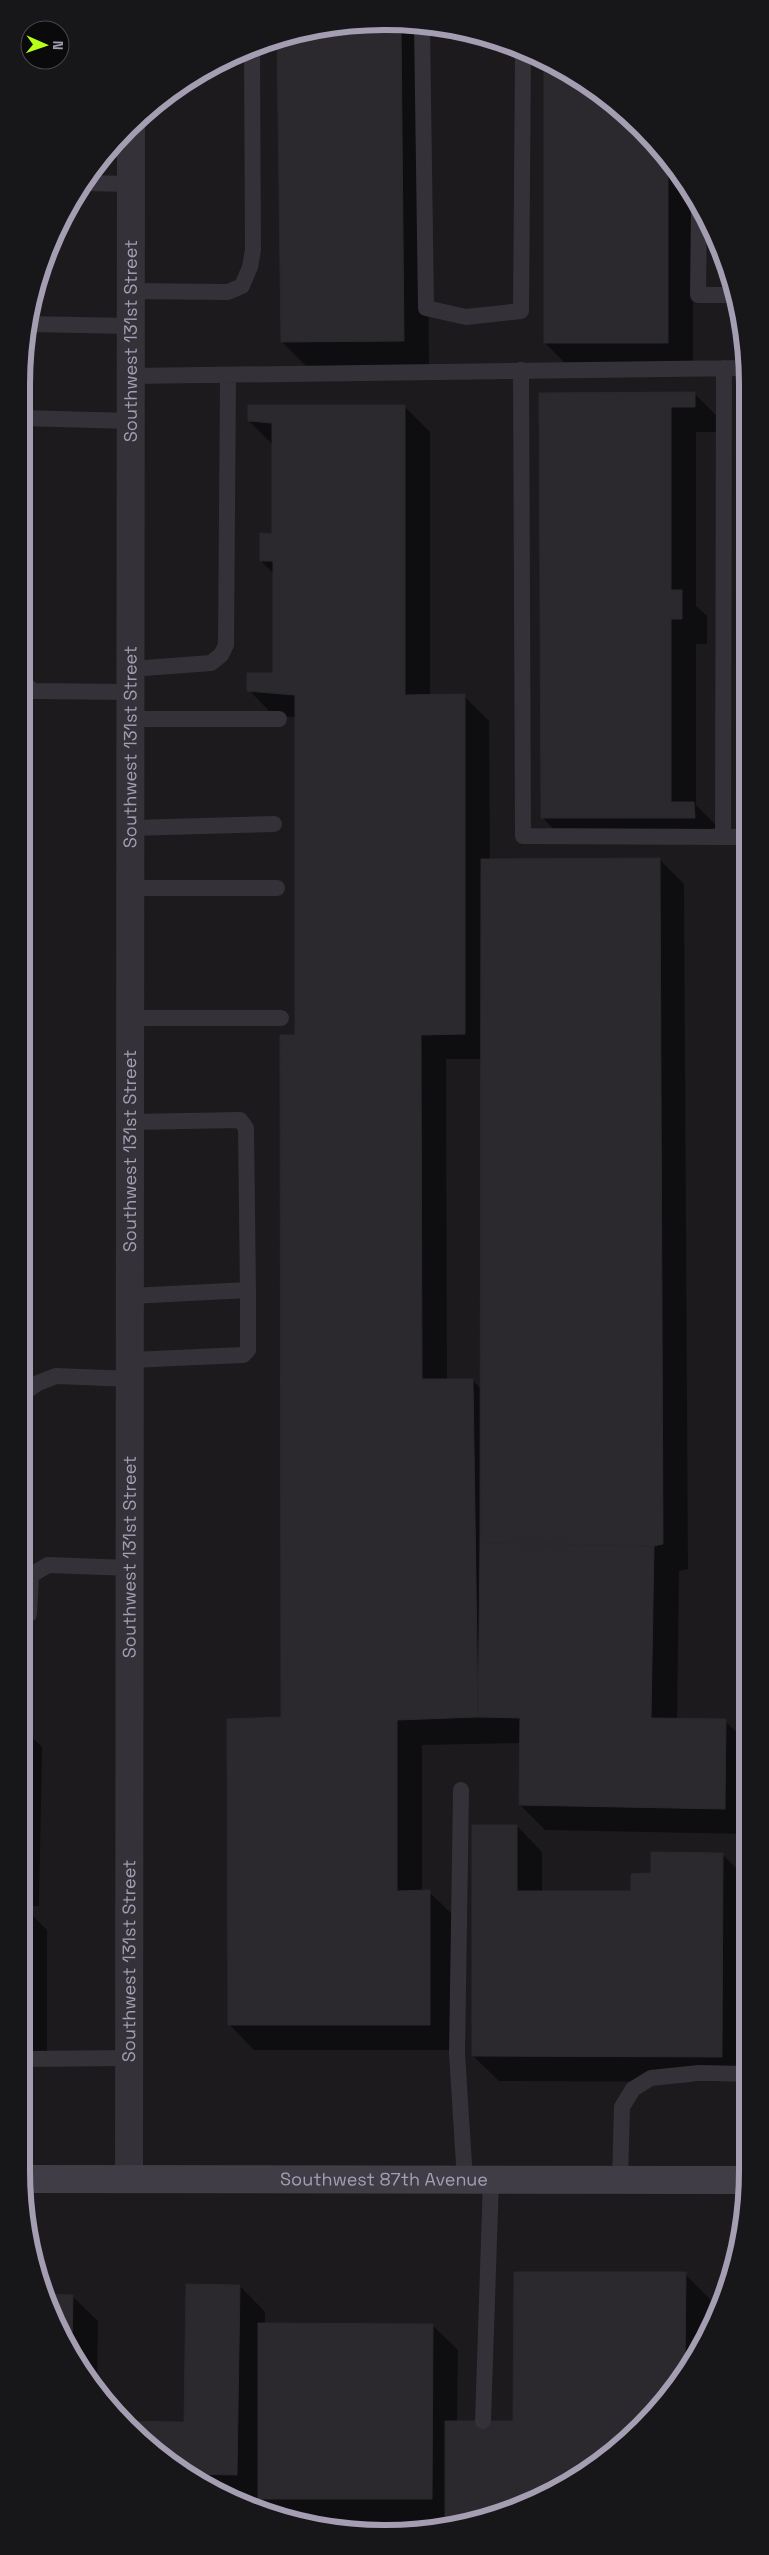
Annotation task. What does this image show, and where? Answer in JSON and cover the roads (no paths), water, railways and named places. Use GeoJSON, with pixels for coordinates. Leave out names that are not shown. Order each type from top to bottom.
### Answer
{"type":"FeatureCollection","features":[{"type":"Feature","properties":{"kind":"main road","name":"Southwest 87th Avenue"},"geometry":{"type":"LineString","coordinates":[[30,2180],[739,2180]]}},
{"type":"Feature","properties":{"kind":"street","name":"Southwest 131st Street"},"geometry":{"type":"LineString","coordinates":[[129,2179],[131,137]]}},
{"type":"Feature","properties":{"kind":"lane"},"geometry":{"type":"LineString","coordinates":[[422,32],[426,308],[466,317],[521,311],[522,58]]}},
{"type":"Feature","properties":{"kind":"lane"},"geometry":{"type":"LineString","coordinates":[[131,291],[228,292],[242,286],[250,267],[253,250],[252,56]]}},
{"type":"Feature","properties":{"kind":"lane"},"geometry":{"type":"LineString","coordinates":[[93,183],[131,184]]}},
{"type":"Feature","properties":{"kind":"lane"},"geometry":{"type":"LineString","coordinates":[[699,221],[698,295],[727,295]]}},
{"type":"Feature","properties":{"kind":"lane"},"geometry":{"type":"LineString","coordinates":[[35,324],[131,326]]}},
{"type":"Feature","properties":{"kind":"lane"},"geometry":{"type":"LineString","coordinates":[[723,837],[724,368]]}},
{"type":"Feature","properties":{"kind":"lane"},"geometry":{"type":"LineString","coordinates":[[131,376],[738,368]]}},
{"type":"Feature","properties":{"kind":"lane"},"geometry":{"type":"LineString","coordinates":[[521,370],[523,836],[739,837]]}},
{"type":"Feature","properties":{"kind":"lane"},"geometry":{"type":"LineString","coordinates":[[30,688],[34,691],[131,680],[211,663],[221,655],[226,645],[228,375]]}},
{"type":"Feature","properties":{"kind":"lane"},"geometry":{"type":"LineString","coordinates":[[30,418],[131,421]]}},
{"type":"Feature","properties":{"kind":"lane"},"geometry":{"type":"LineString","coordinates":[[131,719],[279,719]]}},
{"type":"Feature","properties":{"kind":"lane"},"geometry":{"type":"LineString","coordinates":[[131,828],[274,824]]}},
{"type":"Feature","properties":{"kind":"lane"},"geometry":{"type":"LineString","coordinates":[[131,888],[277,888]]}},
{"type":"Feature","properties":{"kind":"lane"},"geometry":{"type":"LineString","coordinates":[[131,1018],[281,1018]]}},
{"type":"Feature","properties":{"kind":"lane"},"geometry":{"type":"LineString","coordinates":[[30,1388],[38,1382],[56,1376],[243,1355],[248,1350],[246,1128],[240,1120],[131,1122]]}},
{"type":"Feature","properties":{"kind":"lane"},"geometry":{"type":"LineString","coordinates":[[131,1296],[248,1290]]}},
{"type":"Feature","properties":{"kind":"lane"},"geometry":{"type":"LineString","coordinates":[[30,1614],[31,1575],[48,1565],[131,1568]]}},
{"type":"Feature","properties":{"kind":"lane"},"geometry":{"type":"LineString","coordinates":[[461,1790],[457,2054],[478,2179],[484,2421]]}},
{"type":"Feature","properties":{"kind":"lane"},"geometry":{"type":"LineString","coordinates":[[30,2059],[130,2058]]}},
{"type":"Feature","properties":{"kind":"lane"},"geometry":{"type":"LineString","coordinates":[[620,2180],[622,2106],[633,2089],[651,2078],[699,2073],[739,2074]]}}]}
